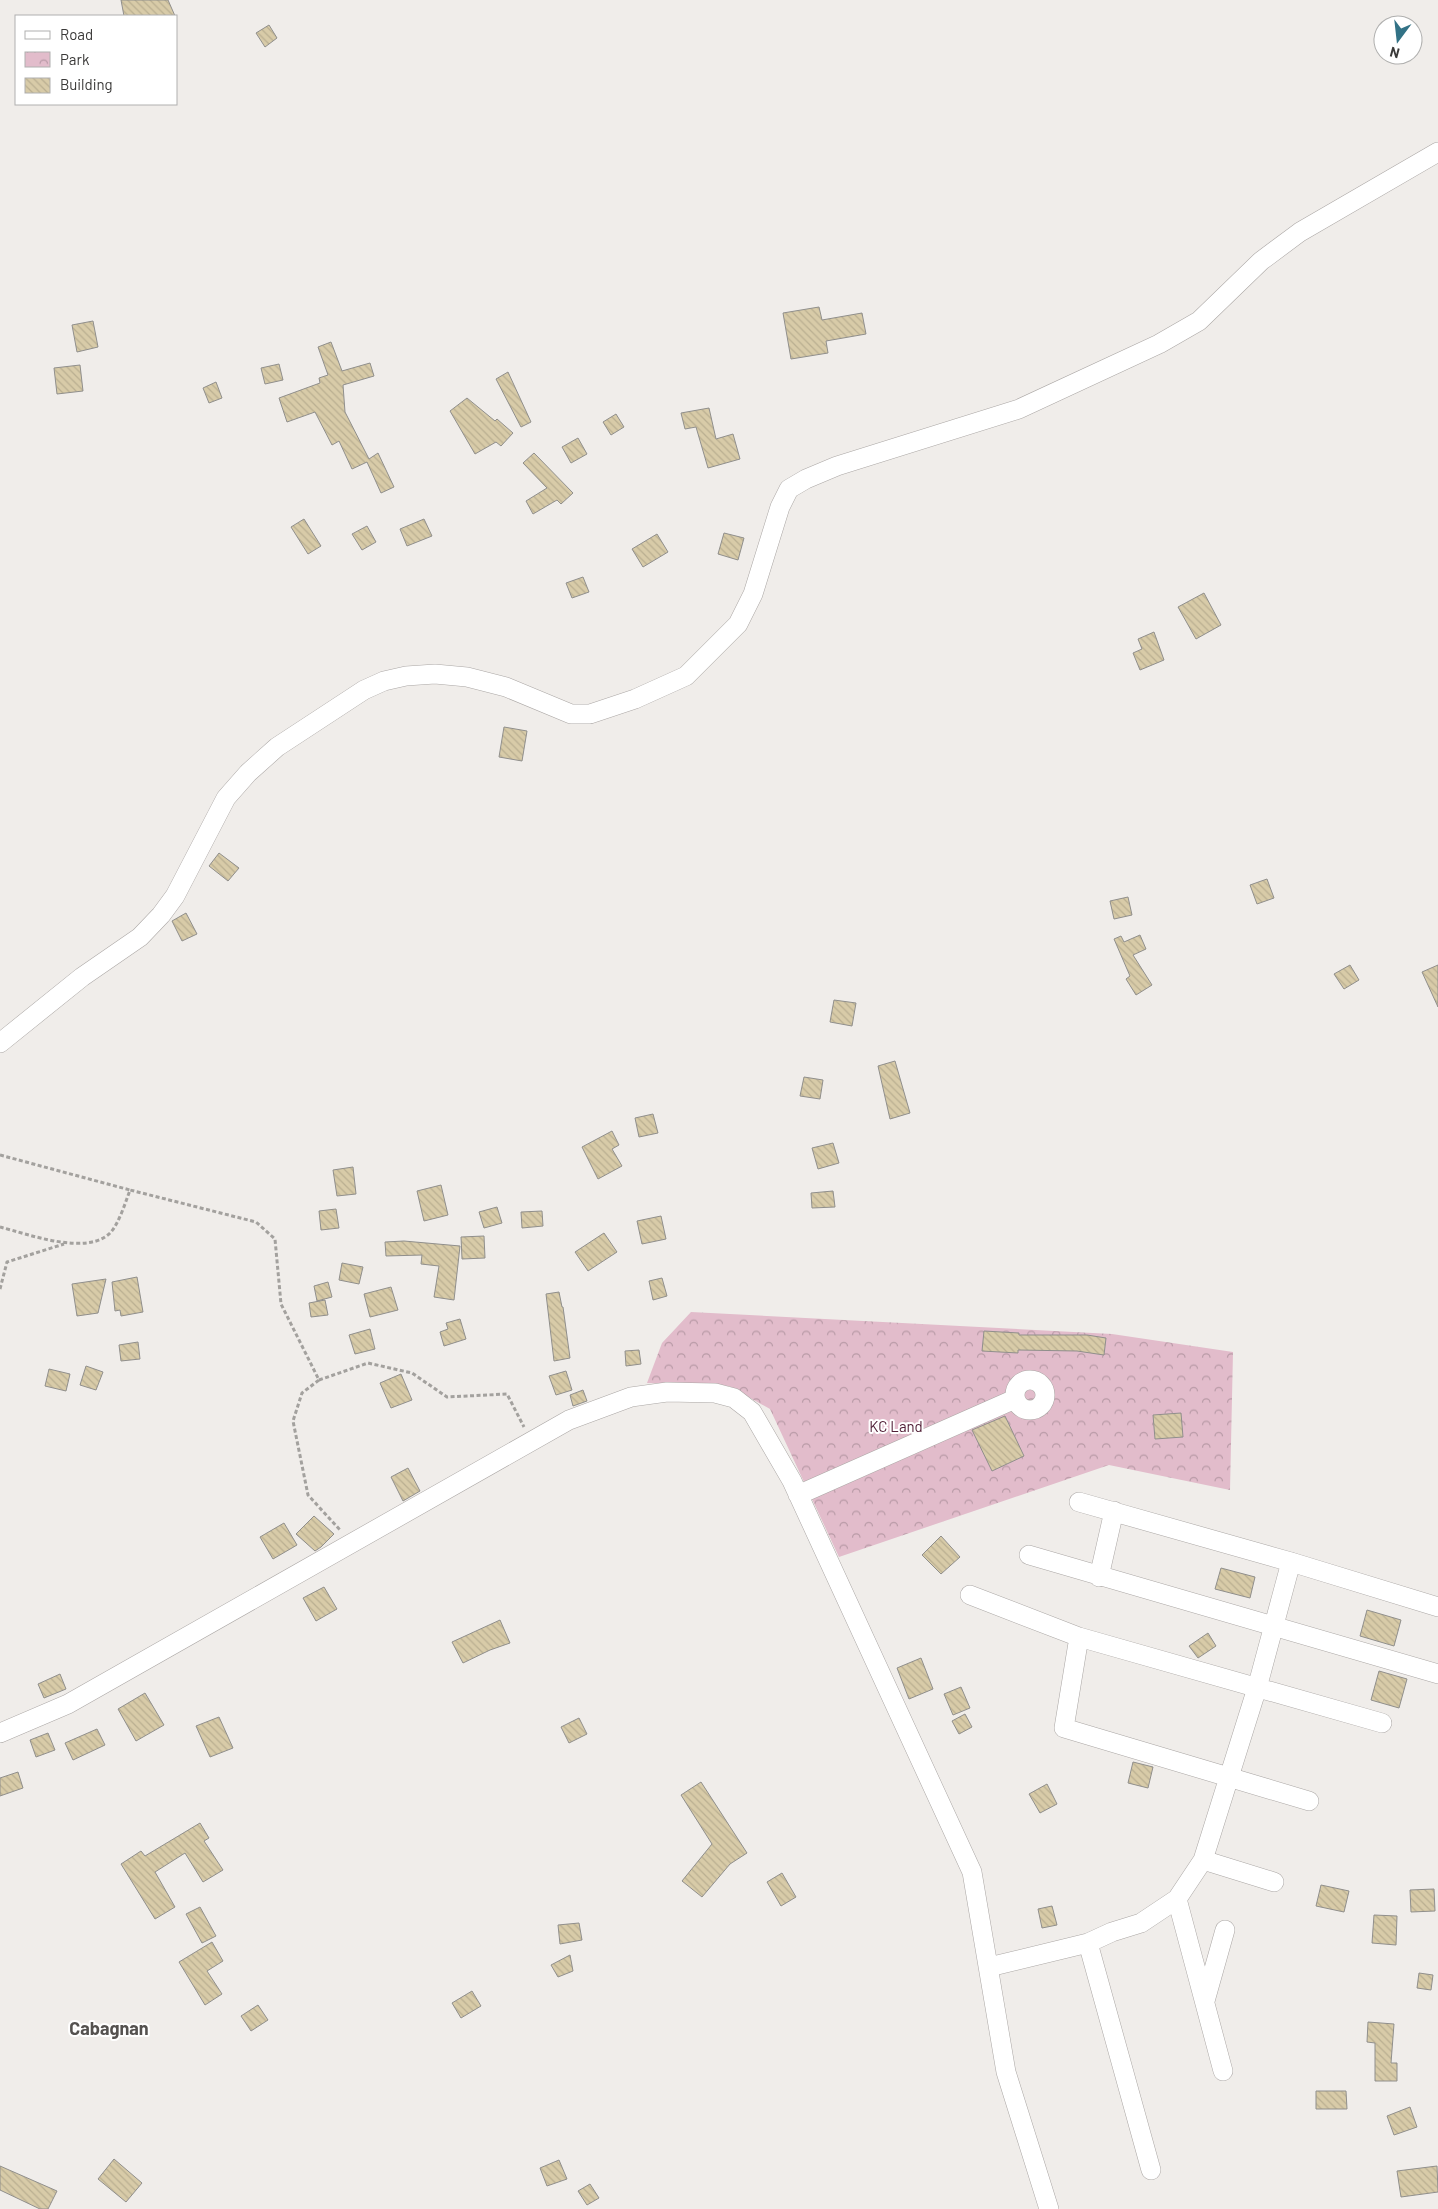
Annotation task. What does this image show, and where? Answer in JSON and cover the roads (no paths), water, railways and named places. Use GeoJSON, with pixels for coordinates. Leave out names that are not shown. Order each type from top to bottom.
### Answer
{"type":"FeatureCollection","features":[{"type":"Feature","properties":{"kind":"street"},"geometry":{"type":"LineString","coordinates":[[0,1043],[82,977],[140,937],[161,915],[175,896],[226,798],[248,773],[277,747],[364,690],[384,681],[406,676],[435,674],[467,677],[506,687],[571,714],[590,714],[635,699],[686,676],[738,624],[752,594],[780,507],[789,489],[806,479],[837,466],[1019,409],[1159,344],[1199,320],[1261,261],[1300,232],[1438,152]]}},
{"type":"Feature","properties":{"kind":"street"},"geometry":{"type":"LineString","coordinates":[[0,1733],[68,1704],[569,1420],[631,1397],[667,1392],[715,1393],[734,1398],[752,1412],[798,1495],[972,1872],[1006,2072],[1049,2209]]}},
{"type":"Feature","properties":{"kind":"street"},"geometry":{"type":"LineString","coordinates":[[798,1495],[1016,1398]]}},
{"type":"Feature","properties":{"kind":"street"},"geometry":{"type":"LineString","coordinates":[[1080,1502],[1438,1606]]}},
{"type":"Feature","properties":{"kind":"street"},"geometry":{"type":"LineString","coordinates":[[1099,1577],[1114,1511]]}},
{"type":"Feature","properties":{"kind":"street"},"geometry":{"type":"LineString","coordinates":[[1029,1555],[1099,1577],[1438,1674]]}},
{"type":"Feature","properties":{"kind":"street"},"geometry":{"type":"LineString","coordinates":[[989,1968],[1088,1943],[1141,1922],[1176,1898],[1203,1860],[1257,1688],[1291,1562]]}},
{"type":"Feature","properties":{"kind":"street"},"geometry":{"type":"LineString","coordinates":[[970,1595],[1079,1637],[1382,1723]]}},
{"type":"Feature","properties":{"kind":"street"},"geometry":{"type":"LineString","coordinates":[[1079,1637],[1064,1728],[1309,1801]]}},
{"type":"Feature","properties":{"kind":"street"},"geometry":{"type":"LineString","coordinates":[[1203,1860],[1274,1882]]}},
{"type":"Feature","properties":{"kind":"street"},"geometry":{"type":"LineString","coordinates":[[1176,1898],[1223,2071]]}},
{"type":"Feature","properties":{"kind":"street"},"geometry":{"type":"LineString","coordinates":[[1205,2002],[1224,1930]]}},
{"type":"Feature","properties":{"kind":"street"},"geometry":{"type":"LineString","coordinates":[[1088,1943],[1151,2170]]}},
{"type":"Feature","properties":{"kind":"district","name":"Cabagnan"},"geometry":{"type":"Point","coordinates":[109,2029]}},
{"type":"Feature","properties":{"kind":"park label","name":"KC Land"},"geometry":{"type":"Point","coordinates":[896,1427]}}]}
